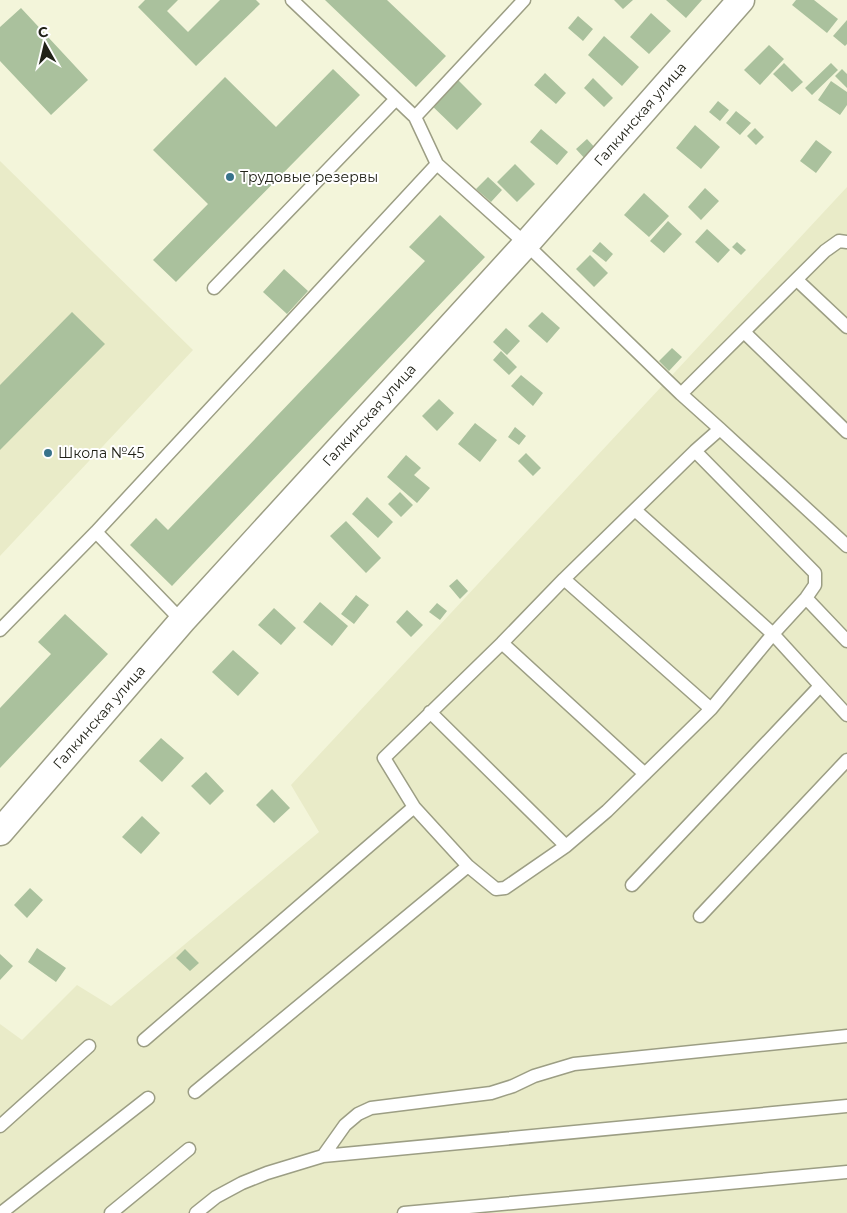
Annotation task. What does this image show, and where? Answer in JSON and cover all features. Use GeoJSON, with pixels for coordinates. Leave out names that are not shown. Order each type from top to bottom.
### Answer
{"type":"FeatureCollection","features":[{"type":"Feature","properties":{"kind":"street","name":"Галкинская улица"},"geometry":{"type":"LineString","coordinates":[[0,832],[182,621],[526,244],[741,0]]}},
{"type":"Feature","properties":{"kind":"lane"},"geometry":{"type":"LineString","coordinates":[[292,0],[415,117],[437,164],[526,244],[681,394],[847,546]]}},
{"type":"Feature","properties":{"kind":"lane"},"geometry":{"type":"LineString","coordinates":[[415,117],[524,0]]}},
{"type":"Feature","properties":{"kind":"lane"},"geometry":{"type":"LineString","coordinates":[[214,288],[396,99]]}},
{"type":"Feature","properties":{"kind":"lane"},"geometry":{"type":"LineString","coordinates":[[0,630],[96,532],[437,164]]}},
{"type":"Feature","properties":{"kind":"lane"},"geometry":{"type":"LineString","coordinates":[[681,394],[825,251],[839,241],[847,242]]}},
{"type":"Feature","properties":{"kind":"lane"},"geometry":{"type":"LineString","coordinates":[[797,280],[847,327]]}},
{"type":"Feature","properties":{"kind":"lane"},"geometry":{"type":"LineString","coordinates":[[744,332],[847,432]]}},
{"type":"Feature","properties":{"kind":"lane"},"geometry":{"type":"LineString","coordinates":[[694,451],[815,573],[815,585],[711,709],[645,774],[566,846],[505,888],[496,888],[468,866],[414,807],[384,758],[694,451],[720,429]]}},
{"type":"Feature","properties":{"kind":"lane"},"geometry":{"type":"LineString","coordinates":[[635,510],[773,634],[847,715]]}},
{"type":"Feature","properties":{"kind":"lane"},"geometry":{"type":"LineString","coordinates":[[96,532],[182,621]]}},
{"type":"Feature","properties":{"kind":"lane"},"geometry":{"type":"LineString","coordinates":[[564,579],[711,709]]}},
{"type":"Feature","properties":{"kind":"lane"},"geometry":{"type":"LineString","coordinates":[[806,598],[847,641]]}},
{"type":"Feature","properties":{"kind":"lane"},"geometry":{"type":"LineString","coordinates":[[502,643],[645,774]]}},
{"type":"Feature","properties":{"kind":"lane"},"geometry":{"type":"LineString","coordinates":[[632,885],[820,686]]}},
{"type":"Feature","properties":{"kind":"lane"},"geometry":{"type":"LineString","coordinates":[[430,712],[566,846]]}},
{"type":"Feature","properties":{"kind":"lane"},"geometry":{"type":"LineString","coordinates":[[700,916],[847,760]]}},
{"type":"Feature","properties":{"kind":"lane"},"geometry":{"type":"LineString","coordinates":[[144,1040],[414,807]]}},
{"type":"Feature","properties":{"kind":"lane"},"geometry":{"type":"LineString","coordinates":[[195,1092],[468,866]]}},
{"type":"Feature","properties":{"kind":"lane"},"geometry":{"type":"LineString","coordinates":[[323,1156],[344,1125],[358,1114],[370,1108],[491,1093],[513,1086],[534,1076],[574,1064],[847,1036]]}},
{"type":"Feature","properties":{"kind":"lane"},"geometry":{"type":"LineString","coordinates":[[0,1126],[89,1046]]}},
{"type":"Feature","properties":{"kind":"lane"},"geometry":{"type":"LineString","coordinates":[[6,1211],[148,1098]]}},
{"type":"Feature","properties":{"kind":"lane"},"geometry":{"type":"LineString","coordinates":[[196,1213],[216,1197],[242,1184],[267,1173],[323,1156],[847,1106]]}},
{"type":"Feature","properties":{"kind":"lane"},"geometry":{"type":"LineString","coordinates":[[111,1213],[189,1149]]}},
{"type":"Feature","properties":{"kind":"lane"},"geometry":{"type":"LineString","coordinates":[[404,1213],[847,1172]]}},
{"type":"Feature","properties":{"kind":"shaded area","name":"Школа №45"},"geometry":{"type":"Polygon","coordinates":[[[0,161],[193,350],[0,556],[0,161]]]}},
{"type":"Feature","properties":{"kind":"shaded area"},"geometry":{"type":"Polygon","coordinates":[[[847,187],[847,1213],[0,1213],[0,1024],[22,1040],[77,985],[111,1006],[319,832],[291,785],[847,187]]]}},
{"type":"Feature","properties":{"kind":"building"},"geometry":{"type":"Polygon","coordinates":[[[145,0],[178,0],[167,11],[188,32],[220,0],[256,0],[260,4],[196,66],[138,7],[145,0]]]}},
{"type":"Feature","properties":{"kind":"building"},"geometry":{"type":"Polygon","coordinates":[[[325,0],[387,0],[446,56],[416,87],[325,0]]]}},
{"type":"Feature","properties":{"kind":"building"},"geometry":{"type":"Polygon","coordinates":[[[614,0],[633,0],[623,9],[614,0]]]}},
{"type":"Feature","properties":{"kind":"building"},"geometry":{"type":"Polygon","coordinates":[[[666,0],[702,0],[686,18],[666,0]]]}},
{"type":"Feature","properties":{"kind":"building"},"geometry":{"type":"Polygon","coordinates":[[[796,0],[814,0],[838,19],[827,33],[792,5],[796,0]]]}},
{"type":"Feature","properties":{"kind":"building"},"geometry":{"type":"Polygon","coordinates":[[[21,8],[88,80],[51,115],[0,61],[0,27],[21,8]]]}},
{"type":"Feature","properties":{"kind":"building"},"geometry":{"type":"Polygon","coordinates":[[[651,13],[671,31],[649,54],[630,37],[651,13]]]}},
{"type":"Feature","properties":{"kind":"building"},"geometry":{"type":"Polygon","coordinates":[[[578,16],[593,29],[583,41],[568,28],[578,16]]]}},
{"type":"Feature","properties":{"kind":"building"},"geometry":{"type":"Polygon","coordinates":[[[847,20],[847,44],[845,46],[833,36],[847,20]]]}},
{"type":"Feature","properties":{"kind":"building"},"geometry":{"type":"Polygon","coordinates":[[[604,36],[639,67],[622,86],[588,55],[604,36]]]}},
{"type":"Feature","properties":{"kind":"building"},"geometry":{"type":"Polygon","coordinates":[[[769,45],[784,59],[760,85],[744,70],[769,45]]]}},
{"type":"Feature","properties":{"kind":"building"},"geometry":{"type":"Polygon","coordinates":[[[784,63],[803,82],[792,92],[773,74],[784,63]]]}},
{"type":"Feature","properties":{"kind":"building"},"geometry":{"type":"Polygon","coordinates":[[[831,63],[838,70],[812,95],[805,88],[831,63]]]}},
{"type":"Feature","properties":{"kind":"building","name":"Трудовые резервы"},"geometry":{"type":"Polygon","coordinates":[[[333,69],[360,95],[176,282],[153,260],[208,204],[153,150],[225,77],[276,127],[333,69]]]}},
{"type":"Feature","properties":{"kind":"building"},"geometry":{"type":"Polygon","coordinates":[[[842,69],[847,74],[847,88],[835,76],[842,69]]]}},
{"type":"Feature","properties":{"kind":"building"},"geometry":{"type":"Polygon","coordinates":[[[545,73],[566,93],[556,104],[534,85],[545,73]]]}},
{"type":"Feature","properties":{"kind":"building"},"geometry":{"type":"Polygon","coordinates":[[[452,74],[482,104],[457,130],[426,100],[452,74]]]}},
{"type":"Feature","properties":{"kind":"building"},"geometry":{"type":"Polygon","coordinates":[[[593,78],[613,98],[604,107],[584,88],[593,78]]]}},
{"type":"Feature","properties":{"kind":"building"},"geometry":{"type":"Polygon","coordinates":[[[831,81],[847,92],[847,105],[840,115],[818,100],[831,81]]]}},
{"type":"Feature","properties":{"kind":"building"},"geometry":{"type":"Polygon","coordinates":[[[718,101],[729,110],[720,121],[709,112],[718,101]]]}},
{"type":"Feature","properties":{"kind":"building"},"geometry":{"type":"Polygon","coordinates":[[[736,111],[751,123],[740,135],[726,123],[736,111]]]}},
{"type":"Feature","properties":{"kind":"building"},"geometry":{"type":"Polygon","coordinates":[[[695,125],[720,147],[701,169],[676,148],[695,125]]]}},
{"type":"Feature","properties":{"kind":"building"},"geometry":{"type":"Polygon","coordinates":[[[755,128],[764,137],[756,145],[747,136],[755,128]]]}},
{"type":"Feature","properties":{"kind":"building"},"geometry":{"type":"Polygon","coordinates":[[[541,129],[568,152],[557,165],[530,142],[541,129]]]}},
{"type":"Feature","properties":{"kind":"building"},"geometry":{"type":"Polygon","coordinates":[[[587,139],[598,151],[587,161],[576,149],[587,139]]]}},
{"type":"Feature","properties":{"kind":"building"},"geometry":{"type":"Polygon","coordinates":[[[816,140],[832,152],[816,173],[800,161],[816,140]]]}},
{"type":"Feature","properties":{"kind":"building"},"geometry":{"type":"Polygon","coordinates":[[[515,164],[535,184],[517,202],[497,182],[515,164]]]}},
{"type":"Feature","properties":{"kind":"building"},"geometry":{"type":"Polygon","coordinates":[[[488,177],[502,190],[491,202],[476,189],[488,177]]]}},
{"type":"Feature","properties":{"kind":"building"},"geometry":{"type":"Polygon","coordinates":[[[705,188],[719,201],[701,220],[688,207],[705,188]]]}},
{"type":"Feature","properties":{"kind":"building"},"geometry":{"type":"Polygon","coordinates":[[[644,193],[669,216],[649,237],[624,215],[644,193]]]}},
{"type":"Feature","properties":{"kind":"building"},"geometry":{"type":"Polygon","coordinates":[[[440,215],[485,257],[172,586],[130,545],[156,518],[168,530],[425,261],[409,247],[440,215]]]}},
{"type":"Feature","properties":{"kind":"building"},"geometry":{"type":"Polygon","coordinates":[[[668,221],[682,234],[664,253],[650,241],[668,221]]]}},
{"type":"Feature","properties":{"kind":"building"},"geometry":{"type":"Polygon","coordinates":[[[707,229],[730,250],[718,263],[695,242],[707,229]]]}},
{"type":"Feature","properties":{"kind":"building"},"geometry":{"type":"Polygon","coordinates":[[[600,242],[613,254],[606,262],[592,251],[600,242]]]}},
{"type":"Feature","properties":{"kind":"building"},"geometry":{"type":"Polygon","coordinates":[[[737,242],[746,250],[741,255],[732,247],[737,242]]]}},
{"type":"Feature","properties":{"kind":"building"},"geometry":{"type":"Polygon","coordinates":[[[590,255],[608,273],[594,287],[576,269],[590,255]]]}},
{"type":"Feature","properties":{"kind":"building"},"geometry":{"type":"Polygon","coordinates":[[[284,269],[308,291],[287,314],[263,292],[284,269]]]}},
{"type":"Feature","properties":{"kind":"building"},"geometry":{"type":"Polygon","coordinates":[[[72,312],[105,344],[0,450],[0,385],[72,312]]]}},
{"type":"Feature","properties":{"kind":"building"},"geometry":{"type":"Polygon","coordinates":[[[542,312],[560,328],[547,343],[528,326],[542,312]]]}},
{"type":"Feature","properties":{"kind":"building"},"geometry":{"type":"Polygon","coordinates":[[[506,328],[520,341],[507,355],[493,342],[506,328]]]}},
{"type":"Feature","properties":{"kind":"building"},"geometry":{"type":"Polygon","coordinates":[[[672,348],[682,357],[669,371],[659,361],[672,348]]]}},
{"type":"Feature","properties":{"kind":"building"},"geometry":{"type":"Polygon","coordinates":[[[501,351],[517,367],[509,375],[493,360],[501,351]]]}},
{"type":"Feature","properties":{"kind":"building"},"geometry":{"type":"Polygon","coordinates":[[[521,375],[543,393],[533,406],[511,386],[521,375]]]}},
{"type":"Feature","properties":{"kind":"building"},"geometry":{"type":"Polygon","coordinates":[[[439,399],[454,413],[437,431],[422,416],[439,399]]]}},
{"type":"Feature","properties":{"kind":"building"},"geometry":{"type":"Polygon","coordinates":[[[475,423],[497,440],[480,462],[458,444],[475,423]]]}},
{"type":"Feature","properties":{"kind":"building"},"geometry":{"type":"Polygon","coordinates":[[[515,427],[526,436],[519,445],[508,437],[515,427]]]}},
{"type":"Feature","properties":{"kind":"building"},"geometry":{"type":"Polygon","coordinates":[[[526,453],[541,468],[533,476],[518,461],[526,453]]]}},
{"type":"Feature","properties":{"kind":"building"},"geometry":{"type":"Polygon","coordinates":[[[406,455],[421,468],[414,475],[430,488],[417,503],[387,477],[406,455]]]}},
{"type":"Feature","properties":{"kind":"building"},"geometry":{"type":"Polygon","coordinates":[[[400,492],[413,505],[401,517],[388,504],[400,492]]]}},
{"type":"Feature","properties":{"kind":"building"},"geometry":{"type":"Polygon","coordinates":[[[367,497],[393,522],[378,538],[352,514],[367,497]]]}},
{"type":"Feature","properties":{"kind":"building"},"geometry":{"type":"Polygon","coordinates":[[[346,521],[381,558],[366,573],[330,536],[346,521]]]}},
{"type":"Feature","properties":{"kind":"building"},"geometry":{"type":"Polygon","coordinates":[[[457,579],[468,591],[460,599],[449,586],[457,579]]]}},
{"type":"Feature","properties":{"kind":"building"},"geometry":{"type":"Polygon","coordinates":[[[356,595],[369,605],[354,624],[341,614],[356,595]]]}},
{"type":"Feature","properties":{"kind":"building"},"geometry":{"type":"Polygon","coordinates":[[[320,602],[348,626],[332,646],[303,622],[320,602]]]}},
{"type":"Feature","properties":{"kind":"building"},"geometry":{"type":"Polygon","coordinates":[[[437,603],[447,611],[440,620],[429,612],[437,603]]]}},
{"type":"Feature","properties":{"kind":"building"},"geometry":{"type":"Polygon","coordinates":[[[274,608],[296,628],[281,645],[258,625],[274,608]]]}},
{"type":"Feature","properties":{"kind":"building"},"geometry":{"type":"Polygon","coordinates":[[[407,610],[423,625],[411,637],[396,622],[407,610]]]}},
{"type":"Feature","properties":{"kind":"building"},"geometry":{"type":"Polygon","coordinates":[[[65,614],[108,654],[0,768],[0,708],[51,654],[38,642],[65,614]]]}},
{"type":"Feature","properties":{"kind":"building"},"geometry":{"type":"Polygon","coordinates":[[[233,650],[259,673],[238,696],[212,672],[233,650]]]}},
{"type":"Feature","properties":{"kind":"building"},"geometry":{"type":"Polygon","coordinates":[[[161,738],[184,758],[162,782],[139,761],[161,738]]]}},
{"type":"Feature","properties":{"kind":"building"},"geometry":{"type":"Polygon","coordinates":[[[206,772],[224,791],[210,805],[191,786],[206,772]]]}},
{"type":"Feature","properties":{"kind":"building"},"geometry":{"type":"Polygon","coordinates":[[[272,789],[290,808],[274,823],[256,805],[272,789]]]}},
{"type":"Feature","properties":{"kind":"building"},"geometry":{"type":"Polygon","coordinates":[[[142,816],[160,833],[141,854],[122,837],[142,816]]]}},
{"type":"Feature","properties":{"kind":"building"},"geometry":{"type":"Polygon","coordinates":[[[30,888],[43,900],[27,918],[14,905],[30,888]]]}},
{"type":"Feature","properties":{"kind":"building"},"geometry":{"type":"Polygon","coordinates":[[[37,948],[66,968],[56,982],[28,962],[37,948]]]}},
{"type":"Feature","properties":{"kind":"building"},"geometry":{"type":"Polygon","coordinates":[[[185,949],[199,963],[190,971],[176,958],[185,949]]]}},
{"type":"Feature","properties":{"kind":"building"},"geometry":{"type":"Polygon","coordinates":[[[0,954],[13,966],[0,980],[0,954]]]}},
{"type":"Feature","properties":{"kind":"place","name":"Трудовые резервы"},"geometry":{"type":"Point","coordinates":[230,177]}},
{"type":"Feature","properties":{"kind":"place","name":"Школа №45"},"geometry":{"type":"Point","coordinates":[48,453]}}]}
